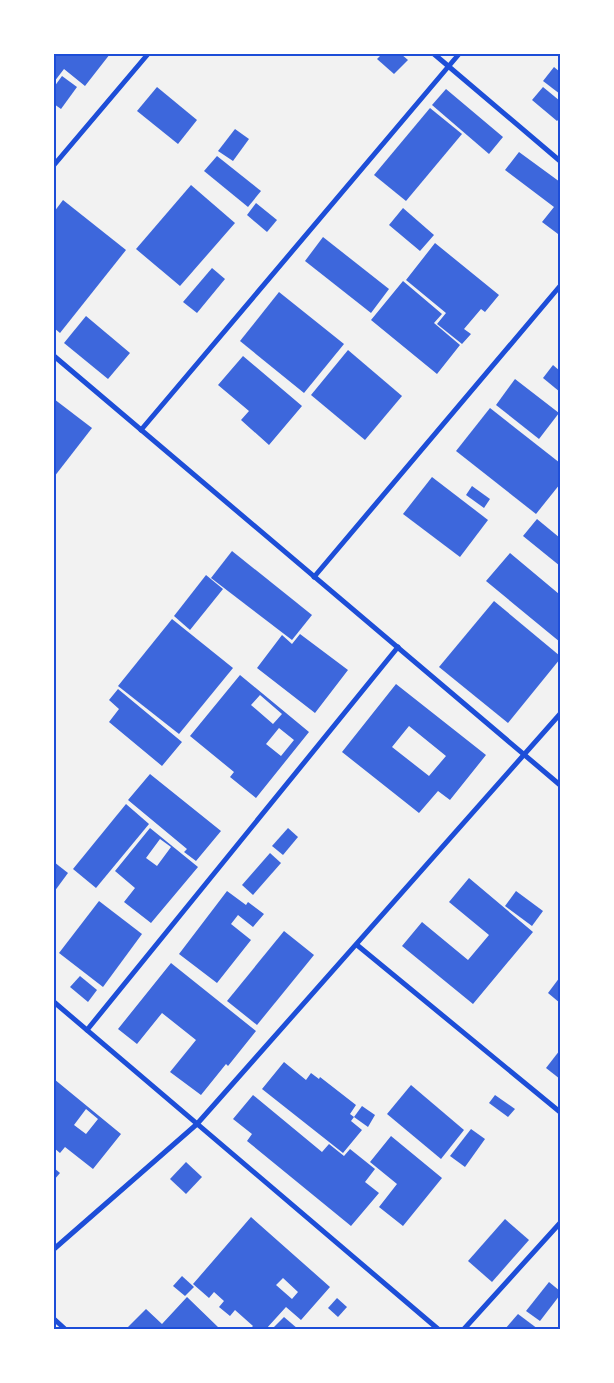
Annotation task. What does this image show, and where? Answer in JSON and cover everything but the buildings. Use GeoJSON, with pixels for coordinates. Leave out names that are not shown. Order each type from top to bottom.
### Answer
{"type":"FeatureCollection","features":[{"type":"Feature","properties":{"kind":"street"},"geometry":{"type":"LineString","coordinates":[[54,165],[148,54]]}},
{"type":"Feature","properties":{"kind":"street"},"geometry":{"type":"LineString","coordinates":[[434,54],[560,161]]}},
{"type":"Feature","properties":{"kind":"street"},"geometry":{"type":"LineString","coordinates":[[141,430],[459,54]]}},
{"type":"Feature","properties":{"kind":"street"},"geometry":{"type":"LineString","coordinates":[[314,576],[560,286]]}},
{"type":"Feature","properties":{"kind":"street"},"geometry":{"type":"LineString","coordinates":[[54,356],[560,784]]}},
{"type":"Feature","properties":{"kind":"street"},"geometry":{"type":"LineString","coordinates":[[87,1030],[398,647]]}},
{"type":"Feature","properties":{"kind":"street"},"geometry":{"type":"LineString","coordinates":[[54,1249],[197,1124],[526,755],[560,714]]}},
{"type":"Feature","properties":{"kind":"street"},"geometry":{"type":"LineString","coordinates":[[357,945],[560,1112]]}},
{"type":"Feature","properties":{"kind":"street"},"geometry":{"type":"LineString","coordinates":[[54,1002],[438,1329]]}},
{"type":"Feature","properties":{"kind":"street"},"geometry":{"type":"LineString","coordinates":[[464,1329],[560,1222]]}},
{"type":"Feature","properties":{"kind":"street"},"geometry":{"type":"LineString","coordinates":[[54,1319],[65,1329]]}}]}
